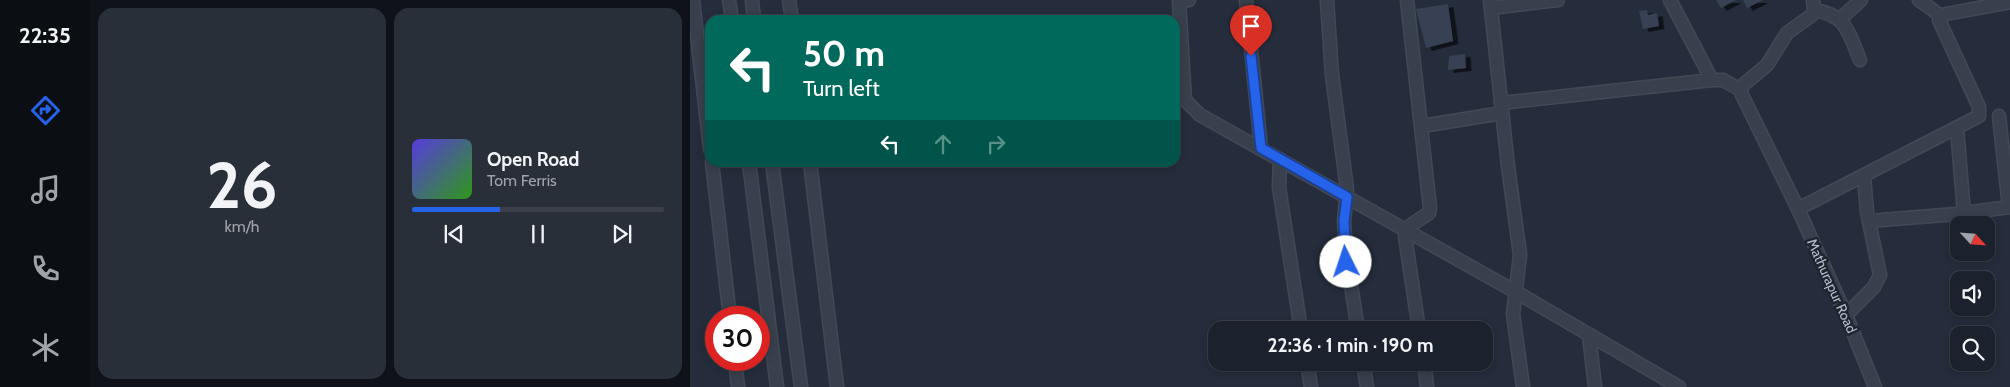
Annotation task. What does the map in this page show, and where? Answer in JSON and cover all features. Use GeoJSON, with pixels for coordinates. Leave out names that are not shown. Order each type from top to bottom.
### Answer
{"type":"FeatureCollection","features":[{"type":"Feature","properties":{"kind":"street"},"geometry":{"type":"LineString","coordinates":[[693,0],[705,105]]}},
{"type":"Feature","properties":{"kind":"street"},"geometry":{"type":"LineString","coordinates":[[729,0],[731,15]]}},
{"type":"Feature","properties":{"kind":"street"},"geometry":{"type":"LineString","coordinates":[[752,0],[754,15]]}},
{"type":"Feature","properties":{"kind":"street"},"geometry":{"type":"LineString","coordinates":[[789,0],[791,15]]}},
{"type":"Feature","properties":{"kind":"street"},"geometry":{"type":"LineString","coordinates":[[1180,15],[1179,1],[1189,0]]}},
{"type":"Feature","properties":{"kind":"street"},"geometry":{"type":"LineString","coordinates":[[1246,0],[1261,148]]}},
{"type":"Feature","properties":{"kind":"street"},"geometry":{"type":"LineString","coordinates":[[1327,0],[1330,57],[1347,197],[1344,221],[1346,253],[1357,321]]}},
{"type":"Feature","properties":{"kind":"street"},"geometry":{"type":"LineString","coordinates":[[1407,0],[1430,208],[1429,213],[1411,225],[1406,231],[1405,236],[1418,321]]}},
{"type":"Feature","properties":{"kind":"street"},"geometry":{"type":"LineString","coordinates":[[1523,387],[1514,322],[1520,255],[1490,4],[1558,0]]}},
{"type":"Feature","properties":{"kind":"street"},"geometry":{"type":"LineString","coordinates":[[1670,0],[1712,80]]}},
{"type":"Feature","properties":{"kind":"street"},"geometry":{"type":"LineString","coordinates":[[1840,19],[1861,0]]}},
{"type":"Feature","properties":{"kind":"street"},"geometry":{"type":"LineString","coordinates":[[1919,0],[1941,16]]}},
{"type":"Feature","properties":{"kind":"street"},"geometry":{"type":"LineString","coordinates":[[1941,16],[1985,3],[2010,2]]}},
{"type":"Feature","properties":{"kind":"street"},"geometry":{"type":"LineString","coordinates":[[1422,126],[1502,108],[1712,80],[1723,80],[1741,90],[1747,80],[1767,65],[1787,33],[1809,18],[1814,5],[1840,19],[1860,60]]}},
{"type":"Feature","properties":{"kind":"street"},"geometry":{"type":"LineString","coordinates":[[1941,16],[1940,25],[1979,107],[1979,116]]}},
{"type":"Feature","properties":{"kind":"street"},"geometry":{"type":"LineString","coordinates":[[1180,18],[1185,100],[1200,115],[1516,292],[1679,387]]}},
{"type":"Feature","properties":{"kind":"street","name":"Mathurapur Road"},"geometry":{"type":"LineString","coordinates":[[1741,90],[1751,116],[1798,209],[1846,315],[1875,387]]}},
{"type":"Feature","properties":{"kind":"street"},"geometry":{"type":"LineString","coordinates":[[1798,209],[1979,116],[2005,115],[2009,207],[1964,214],[1869,221]]}},
{"type":"Feature","properties":{"kind":"street"},"geometry":{"type":"LineString","coordinates":[[1957,128],[1964,214]]}},
{"type":"Feature","properties":{"kind":"street"},"geometry":{"type":"LineString","coordinates":[[1280,159],[1279,186],[1300,321]]}},
{"type":"Feature","properties":{"kind":"street"},"geometry":{"type":"LineString","coordinates":[[713,167],[729,306]]}},
{"type":"Feature","properties":{"kind":"street"},"geometry":{"type":"LineString","coordinates":[[750,167],[776,387]]}},
{"type":"Feature","properties":{"kind":"street"},"geometry":{"type":"LineString","coordinates":[[773,167],[801,387]]}},
{"type":"Feature","properties":{"kind":"street"},"geometry":{"type":"LineString","coordinates":[[811,167],[837,387]]}},
{"type":"Feature","properties":{"kind":"street"},"geometry":{"type":"LineString","coordinates":[[1846,315],[1874,287],[1880,275],[1869,221],[1864,176]]}},
{"type":"Feature","properties":{"kind":"street"},"geometry":{"type":"LineString","coordinates":[[1590,335],[1595,387]]}},
{"type":"Feature","properties":{"kind":"street"},"geometry":{"type":"LineString","coordinates":[[736,371],[738,387]]}},
{"type":"Feature","properties":{"kind":"street"},"geometry":{"type":"LineString","coordinates":[[1308,371],[1311,387]]}},
{"type":"Feature","properties":{"kind":"street"},"geometry":{"type":"LineString","coordinates":[[1364,371],[1367,387]]}},
{"type":"Feature","properties":{"kind":"street"},"geometry":{"type":"LineString","coordinates":[[1425,371],[1427,387]]}},
{"type":"Feature","properties":{"kind":"building"},"geometry":{"type":"Polygon","coordinates":[[[1716,0],[1736,0],[1721,8],[1716,0]]]}},
{"type":"Feature","properties":{"kind":"building"},"geometry":{"type":"Polygon","coordinates":[[[1743,0],[1763,0],[1747,8],[1743,0]]]}},
{"type":"Feature","properties":{"kind":"building"},"geometry":{"type":"Polygon","coordinates":[[[1448,4],[1453,41],[1426,48],[1416,9],[1448,4]]]}},
{"type":"Feature","properties":{"kind":"building"},"geometry":{"type":"Polygon","coordinates":[[[1647,10],[1648,15],[1657,13],[1659,26],[1643,29],[1639,11],[1647,10]]]}},
{"type":"Feature","properties":{"kind":"building"},"geometry":{"type":"Polygon","coordinates":[[[1465,54],[1466,68],[1448,70],[1449,56],[1465,54]]]}},
{"type":"Feature","properties":{"kind":"route"},"geometry":{"type":"LineString","coordinates":[[1251,56],[1261,148],[1347,197],[1344,213],[1346,262]]}}]}
